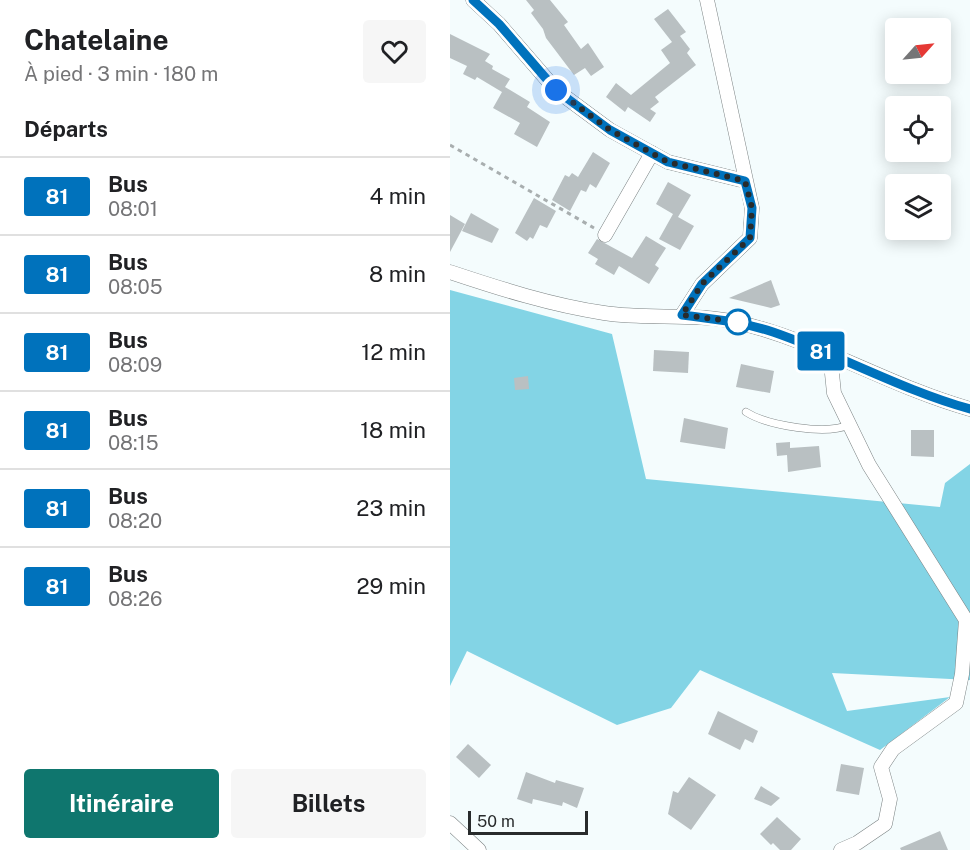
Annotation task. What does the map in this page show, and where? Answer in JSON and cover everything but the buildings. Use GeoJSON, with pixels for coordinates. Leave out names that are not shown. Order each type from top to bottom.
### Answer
{"type":"FeatureCollection","features":[{"type":"Feature","properties":{"kind":"street"},"geometry":{"type":"LineString","coordinates":[[473,0],[499,24],[556,90],[610,130],[668,162],[745,181]]}},
{"type":"Feature","properties":{"kind":"street"},"geometry":{"type":"LineString","coordinates":[[682,315],[702,284],[750,238],[752,208],[707,0]]}},
{"type":"Feature","properties":{"kind":"street"},"geometry":{"type":"LineString","coordinates":[[605,235],[652,153]]}},
{"type":"Feature","properties":{"kind":"street"},"geometry":{"type":"LineString","coordinates":[[450,272],[525,296],[605,314],[682,315],[737,322],[772,332],[938,400],[970,409]]}},
{"type":"Feature","properties":{"kind":"street"},"geometry":{"type":"LineString","coordinates":[[830,354],[834,393],[868,465],[966,620],[962,674],[956,703],[893,749],[881,767],[890,799],[885,824],[841,850]]}},
{"type":"Feature","properties":{"kind":"street"},"geometry":{"type":"LineString","coordinates":[[450,824],[479,850]]}},
{"type":"Feature","properties":{"kind":"lane"},"geometry":{"type":"LineString","coordinates":[[746,412],[760,421],[771,423],[836,430],[849,425]]}},
{"type":"Feature","properties":{"kind":"path"},"geometry":{"type":"LineString","coordinates":[[450,145],[605,235]]}},
{"type":"Feature","properties":{"kind":"shaded area"},"geometry":{"type":"Polygon","coordinates":[[[450,290],[612,334],[646,479],[940,507],[945,483],[970,464],[970,680],[832,673],[847,711],[950,697],[880,750],[700,670],[671,708],[617,725],[467,651],[450,686],[450,290]]]}},
{"type":"Feature","properties":{"kind":"bus line","name":"81"},"geometry":{"type":"LineString","coordinates":[[473,0],[499,24],[556,90],[610,130],[668,162],[745,181],[752,208],[750,238],[702,284],[682,315],[737,322],[772,332],[938,400],[970,409]]}},
{"type":"Feature","properties":{"kind":"route"},"geometry":{"type":"LineString","coordinates":[[556,90],[610,130],[668,162],[745,181],[752,208],[750,238],[702,284],[682,315],[738,322]]}}]}
